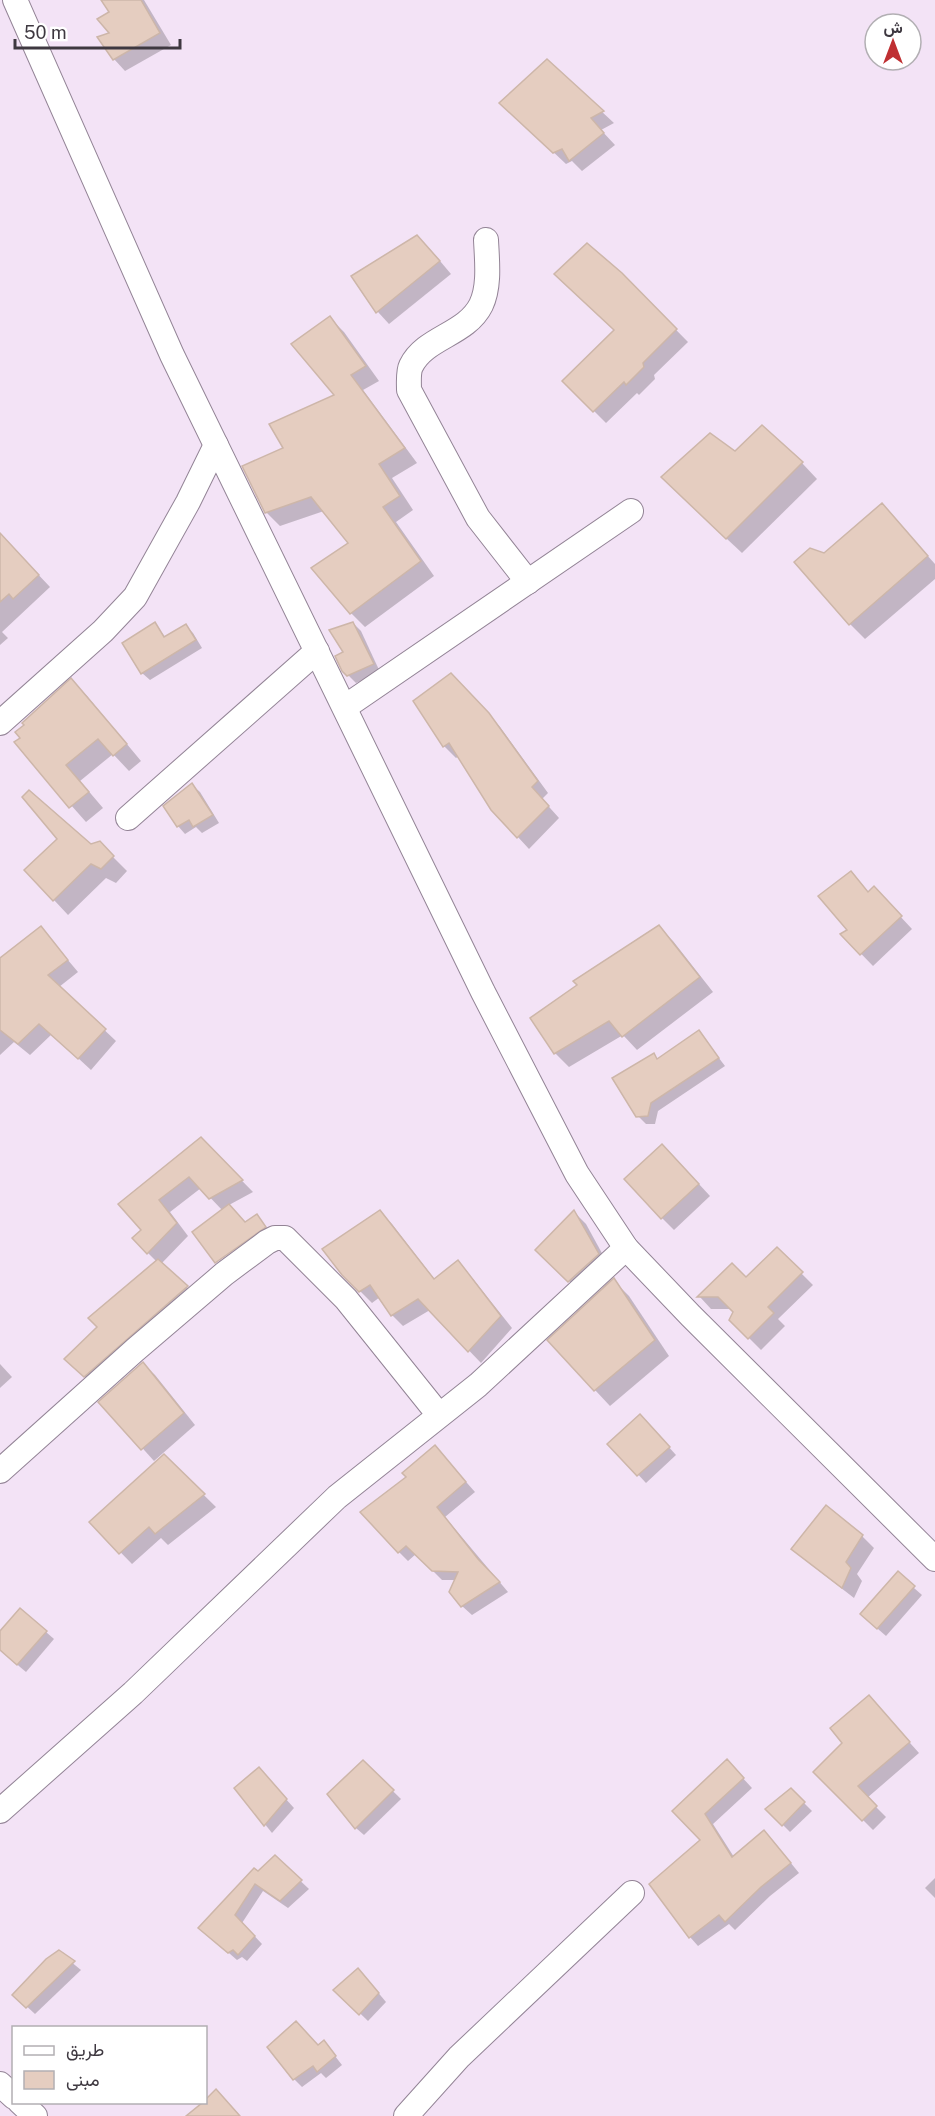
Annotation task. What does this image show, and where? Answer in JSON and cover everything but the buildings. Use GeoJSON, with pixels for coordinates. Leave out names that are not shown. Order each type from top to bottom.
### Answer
{"type":"FeatureCollection","features":[{"type":"Feature","properties":{"kind":"street"},"geometry":{"type":"LineString","coordinates":[[15,0],[172,355],[483,992],[572,1164],[626,1248],[691,1316],[935,1559]]}},
{"type":"Feature","properties":{"kind":"street"},"geometry":{"type":"LineString","coordinates":[[486,240],[487,282],[481,305],[469,322],[427,348],[410,367],[409,390],[478,518],[528,582]]}},
{"type":"Feature","properties":{"kind":"street"},"geometry":{"type":"LineString","coordinates":[[0,723],[103,631],[135,597],[188,502],[216,445]]}},
{"type":"Feature","properties":{"kind":"street"},"geometry":{"type":"LineString","coordinates":[[345,707],[631,511]]}},
{"type":"Feature","properties":{"kind":"street"},"geometry":{"type":"LineString","coordinates":[[128,818],[317,651]]}},
{"type":"Feature","properties":{"kind":"street"},"geometry":{"type":"LineString","coordinates":[[0,1471],[224,1274],[275,1238],[285,1238],[346,1299],[439,1415]]}},
{"type":"Feature","properties":{"kind":"street"},"geometry":{"type":"LineString","coordinates":[[0,1811],[133,1693],[337,1497],[478,1385],[626,1248]]}},
{"type":"Feature","properties":{"kind":"street"},"geometry":{"type":"LineString","coordinates":[[406,2116],[459,2058],[632,1893]]}},
{"type":"Feature","properties":{"kind":"street"},"geometry":{"type":"LineString","coordinates":[[0,2084],[12,2095]]}},
{"type":"Feature","properties":{"kind":"street"},"geometry":{"type":"LineString","coordinates":[[21,2104],[34,2116]]}}]}
